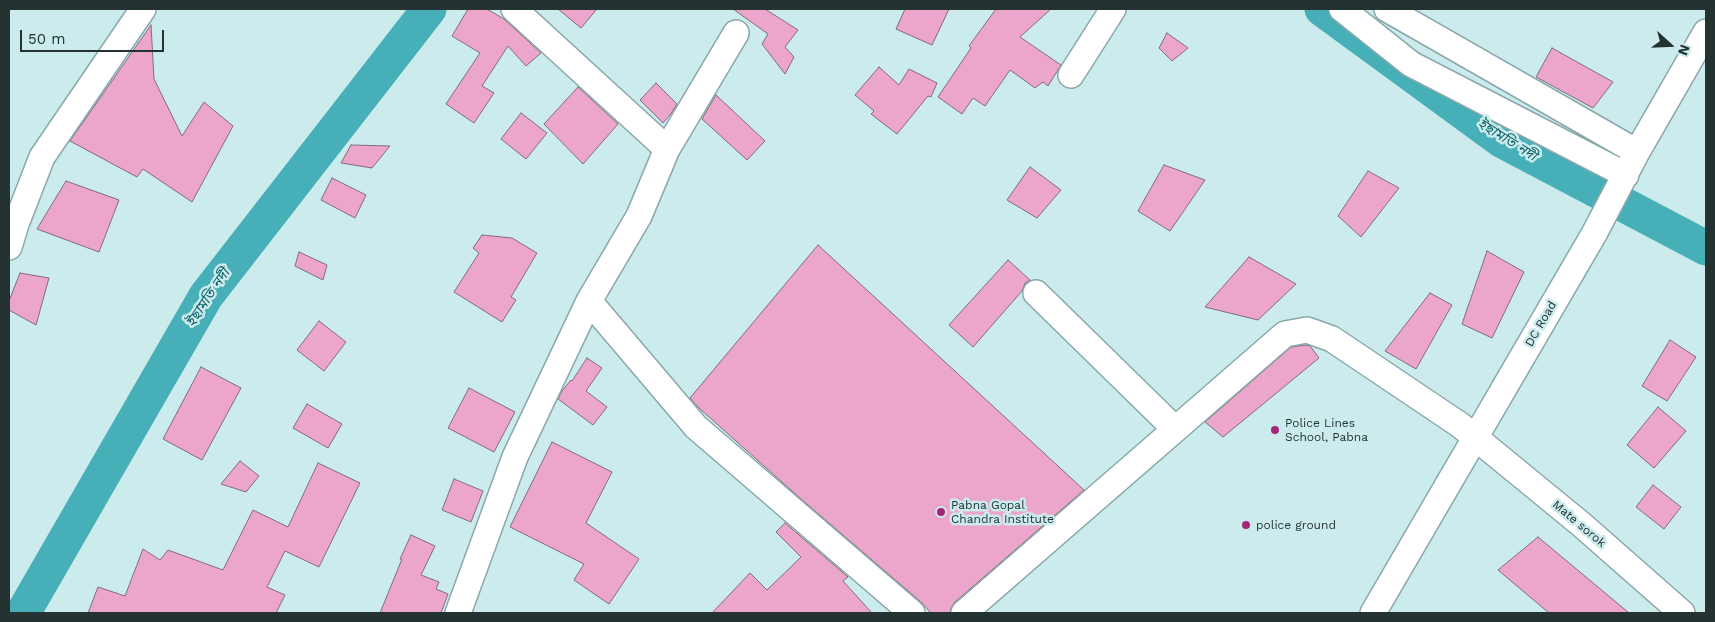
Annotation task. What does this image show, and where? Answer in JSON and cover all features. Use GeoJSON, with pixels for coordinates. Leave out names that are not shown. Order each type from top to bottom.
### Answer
{"type":"FeatureCollection","features":[{"type":"Feature","properties":{"kind":"street"},"geometry":{"type":"LineString","coordinates":[[9,247],[42,157],[143,9]]}},
{"type":"Feature","properties":{"kind":"street"},"geometry":{"type":"LineString","coordinates":[[514,9],[666,148]]}},
{"type":"Feature","properties":{"kind":"street"},"geometry":{"type":"LineString","coordinates":[[1071,75],[1113,9]]}},
{"type":"Feature","properties":{"kind":"street"},"geometry":{"type":"LineString","coordinates":[[1342,9],[1411,64],[1626,175]]}},
{"type":"Feature","properties":{"kind":"street"},"geometry":{"type":"LineString","coordinates":[[1387,9],[1636,152]]}},
{"type":"Feature","properties":{"kind":"street","name":"DC Road"},"geometry":{"type":"LineString","coordinates":[[1373,613],[1468,432],[1594,234],[1626,175],[1636,152],[1706,32]]}},
{"type":"Feature","properties":{"kind":"street"},"geometry":{"type":"LineString","coordinates":[[458,613],[514,457],[589,301],[639,216],[666,148],[736,33]]}},
{"type":"Feature","properties":{"kind":"street"},"geometry":{"type":"LineString","coordinates":[[1036,293],[1175,429]]}},
{"type":"Feature","properties":{"kind":"street"},"geometry":{"type":"LineString","coordinates":[[589,301],[696,427],[912,613]]}},
{"type":"Feature","properties":{"kind":"street","name":"Mate sorok"},"geometry":{"type":"LineString","coordinates":[[964,613],[1285,334],[1307,330],[1332,338],[1468,432],[1582,525],[1682,613]]}},
{"type":"Feature","properties":{"kind":"building"},"geometry":{"type":"Polygon","coordinates":[[[468,9],[487,9],[504,19],[541,53],[526,66],[508,46],[482,86],[494,93],[474,123],[446,104],[480,53],[452,36],[468,9]]]}},
{"type":"Feature","properties":{"kind":"building"},"geometry":{"type":"Polygon","coordinates":[[[558,9],[597,9],[581,28],[558,9]]]}},
{"type":"Feature","properties":{"kind":"building"},"geometry":{"type":"Polygon","coordinates":[[[733,9],[765,9],[798,30],[785,47],[794,57],[785,74],[762,44],[768,34],[733,9]]]}},
{"type":"Feature","properties":{"kind":"building"},"geometry":{"type":"Polygon","coordinates":[[[905,9],[949,9],[932,45],[896,29],[905,9]]]}},
{"type":"Feature","properties":{"kind":"building"},"geometry":{"type":"Polygon","coordinates":[[[996,9],[1051,9],[1020,37],[1061,65],[1048,86],[1043,82],[1035,88],[1010,70],[985,106],[973,98],[962,114],[938,97],[971,48],[969,46],[996,9]]]}},
{"type":"Feature","properties":{"kind":"building"},"geometry":{"type":"Polygon","coordinates":[[[151,25],[154,79],[182,136],[204,102],[233,126],[192,202],[143,169],[137,177],[70,141],[151,25]]]}},
{"type":"Feature","properties":{"kind":"building"},"geometry":{"type":"Polygon","coordinates":[[[1167,33],[1188,48],[1172,61],[1159,48],[1167,33]]]}},
{"type":"Feature","properties":{"kind":"building"},"geometry":{"type":"Polygon","coordinates":[[[1552,48],[1613,82],[1593,108],[1536,77],[1552,48]]]}},
{"type":"Feature","properties":{"kind":"building"},"geometry":{"type":"Polygon","coordinates":[[[879,67],[899,85],[909,69],[937,83],[931,97],[928,96],[897,134],[871,114],[874,111],[855,95],[879,67]]]}},
{"type":"Feature","properties":{"kind":"building"},"geometry":{"type":"Polygon","coordinates":[[[656,83],[677,104],[663,123],[640,100],[656,83]]]}},
{"type":"Feature","properties":{"kind":"building"},"geometry":{"type":"Polygon","coordinates":[[[578,87],[618,124],[583,164],[544,124],[578,87]]]}},
{"type":"Feature","properties":{"kind":"building"},"geometry":{"type":"Polygon","coordinates":[[[716,95],[765,141],[747,160],[702,119],[716,95]]]}},
{"type":"Feature","properties":{"kind":"building"},"geometry":{"type":"Polygon","coordinates":[[[521,113],[547,133],[526,159],[501,139],[521,113]]]}},
{"type":"Feature","properties":{"kind":"building"},"geometry":{"type":"Polygon","coordinates":[[[351,145],[390,146],[372,168],[341,163],[351,145]]]}},
{"type":"Feature","properties":{"kind":"building"},"geometry":{"type":"Polygon","coordinates":[[[1164,165],[1205,180],[1170,231],[1138,211],[1164,165]]]}},
{"type":"Feature","properties":{"kind":"building"},"geometry":{"type":"Polygon","coordinates":[[[1030,167],[1061,190],[1037,218],[1007,200],[1030,167]]]}},
{"type":"Feature","properties":{"kind":"building"},"geometry":{"type":"Polygon","coordinates":[[[1368,171],[1399,188],[1361,237],[1338,216],[1368,171]]]}},
{"type":"Feature","properties":{"kind":"building"},"geometry":{"type":"Polygon","coordinates":[[[332,178],[366,195],[355,218],[321,200],[332,178]]]}},
{"type":"Feature","properties":{"kind":"building"},"geometry":{"type":"Polygon","coordinates":[[[66,181],[119,200],[99,252],[37,229],[66,181]]]}},
{"type":"Feature","properties":{"kind":"building"},"geometry":{"type":"Polygon","coordinates":[[[482,235],[512,238],[537,253],[511,297],[516,300],[502,322],[454,292],[479,253],[473,248],[482,235]]]}},
{"type":"Feature","properties":{"kind":"building","name":"Pabna Gopal Chandra Institute"},"geometry":{"type":"Polygon","coordinates":[[[818,245],[1084,490],[955,602],[950,613],[931,613],[921,602],[801,499],[690,398],[818,245]]]}},
{"type":"Feature","properties":{"kind":"building"},"geometry":{"type":"Polygon","coordinates":[[[1487,251],[1524,272],[1492,338],[1462,324],[1487,251]]]}},
{"type":"Feature","properties":{"kind":"building"},"geometry":{"type":"Polygon","coordinates":[[[299,252],[327,265],[323,280],[295,266],[299,252]]]}},
{"type":"Feature","properties":{"kind":"building"},"geometry":{"type":"Polygon","coordinates":[[[1249,257],[1296,284],[1258,320],[1205,307],[1249,257]]]}},
{"type":"Feature","properties":{"kind":"building"},"geometry":{"type":"Polygon","coordinates":[[[1008,260],[1030,280],[1025,283],[1022,291],[973,347],[949,325],[1008,260]]]}},
{"type":"Feature","properties":{"kind":"building"},"geometry":{"type":"Polygon","coordinates":[[[20,273],[49,278],[36,325],[9,310],[9,301],[20,273]]]}},
{"type":"Feature","properties":{"kind":"building"},"geometry":{"type":"Polygon","coordinates":[[[1430,293],[1452,305],[1416,369],[1385,351],[1430,293]]]}},
{"type":"Feature","properties":{"kind":"building"},"geometry":{"type":"Polygon","coordinates":[[[319,321],[346,342],[324,371],[297,350],[319,321]]]}},
{"type":"Feature","properties":{"kind":"building"},"geometry":{"type":"Polygon","coordinates":[[[1670,340],[1696,357],[1667,401],[1642,386],[1670,340]]]}},
{"type":"Feature","properties":{"kind":"building"},"geometry":{"type":"Polygon","coordinates":[[[1310,346],[1319,358],[1223,437],[1205,422],[1291,347],[1310,346]]]}},
{"type":"Feature","properties":{"kind":"building"},"geometry":{"type":"Polygon","coordinates":[[[587,358],[602,368],[586,391],[607,407],[593,425],[558,399],[587,358]]]}},
{"type":"Feature","properties":{"kind":"building"},"geometry":{"type":"Polygon","coordinates":[[[201,367],[241,388],[202,460],[163,439],[201,367]]]}},
{"type":"Feature","properties":{"kind":"building"},"geometry":{"type":"Polygon","coordinates":[[[469,388],[515,412],[494,452],[448,428],[469,388]]]}},
{"type":"Feature","properties":{"kind":"building"},"geometry":{"type":"Polygon","coordinates":[[[307,404],[342,424],[328,448],[293,428],[307,404]]]}},
{"type":"Feature","properties":{"kind":"building"},"geometry":{"type":"Polygon","coordinates":[[[1658,407],[1686,431],[1654,468],[1627,445],[1658,407]]]}},
{"type":"Feature","properties":{"kind":"building"},"geometry":{"type":"Polygon","coordinates":[[[552,442],[612,472],[586,523],[639,559],[609,604],[574,580],[584,564],[510,527],[552,442]]]}},
{"type":"Feature","properties":{"kind":"building"},"geometry":{"type":"Polygon","coordinates":[[[240,461],[259,476],[246,492],[221,484],[240,461]]]}},
{"type":"Feature","properties":{"kind":"building"},"geometry":{"type":"Polygon","coordinates":[[[318,463],[360,483],[319,567],[285,551],[267,587],[285,595],[276,613],[88,613],[98,587],[125,596],[143,549],[160,560],[168,550],[223,570],[253,510],[288,527],[318,463]]]}},
{"type":"Feature","properties":{"kind":"building"},"geometry":{"type":"Polygon","coordinates":[[[454,479],[483,491],[471,522],[442,510],[454,479]]]}},
{"type":"Feature","properties":{"kind":"building"},"geometry":{"type":"Polygon","coordinates":[[[1653,485],[1681,507],[1664,529],[1636,507],[1653,485]]]}},
{"type":"Feature","properties":{"kind":"building"},"geometry":{"type":"Polygon","coordinates":[[[785,523],[848,577],[843,581],[872,613],[712,613],[750,573],[767,590],[801,557],[776,532],[785,523]]]}},
{"type":"Feature","properties":{"kind":"building"},"geometry":{"type":"Polygon","coordinates":[[[411,535],[435,546],[421,575],[439,582],[436,589],[448,594],[441,613],[380,613],[402,559],[400,559],[411,535]]]}},
{"type":"Feature","properties":{"kind":"building"},"geometry":{"type":"Polygon","coordinates":[[[1538,537],[1629,613],[1549,613],[1498,570],[1538,537]]]}},
{"type":"Feature","properties":{"kind":"waterway","name":"ইছামতি নদী"},"geometry":{"type":"LineString","coordinates":[[25,613],[26,608],[206,296],[429,9]]}},
{"type":"Feature","properties":{"kind":"waterway","name":"ইছামতি নদী"},"geometry":{"type":"LineString","coordinates":[[1322,9],[1501,140],[1706,248]]}},
{"type":"Feature","properties":{"kind":"place","name":"Police Lines School, Pabna"},"geometry":{"type":"Point","coordinates":[1275,430]}},
{"type":"Feature","properties":{"kind":"place","name":"Pabna Gopal Chandra Institute"},"geometry":{"type":"Point","coordinates":[941,512]}},
{"type":"Feature","properties":{"kind":"place","name":"police ground"},"geometry":{"type":"Point","coordinates":[1246,525]}}]}
